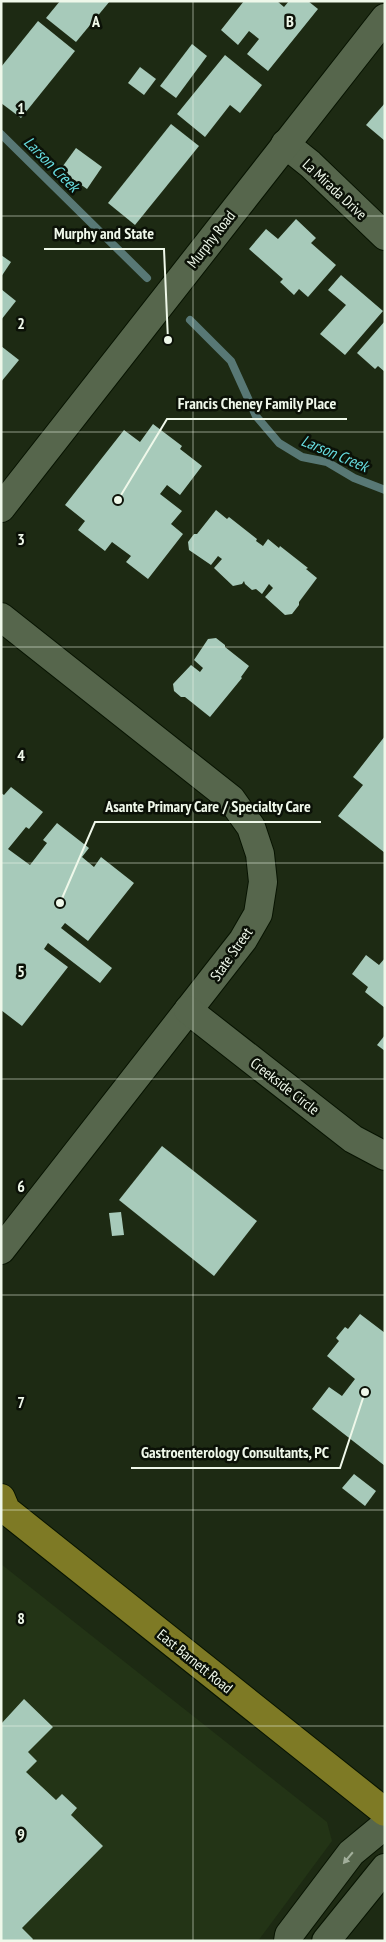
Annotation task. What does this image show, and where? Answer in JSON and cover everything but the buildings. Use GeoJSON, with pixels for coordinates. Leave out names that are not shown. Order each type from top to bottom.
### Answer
{"type":"FeatureCollection","features":[{"type":"Feature","properties":{"kind":"main road","name":"East Barnett Road"},"geometry":{"type":"LineString","coordinates":[[3,1506],[385,1812]]}},
{"type":"Feature","properties":{"kind":"street","name":"Murphy Road"},"geometry":{"type":"LineString","coordinates":[[1,508],[385,18]]}},
{"type":"Feature","properties":{"kind":"street","name":"La Mirada Drive"},"geometry":{"type":"LineString","coordinates":[[285,144],[310,164],[385,236]]}},
{"type":"Feature","properties":{"kind":"street","name":"State Street"},"geometry":{"type":"LineString","coordinates":[[1,617],[231,799],[252,827],[260,854],[263,882],[258,914],[243,940],[1,1250]]}},
{"type":"Feature","properties":{"kind":"street","name":"Creekside Circle"},"geometry":{"type":"LineString","coordinates":[[188,1010],[353,1139],[385,1156]]}},
{"type":"Feature","properties":{"kind":"street"},"geometry":{"type":"LineString","coordinates":[[288,1941],[289,1935],[351,1853],[385,1825]]}},
{"type":"Feature","properties":{"kind":"street"},"geometry":{"type":"LineString","coordinates":[[326,1941],[385,1868]]}},
{"type":"Feature","properties":{"kind":"shaded area"},"geometry":{"type":"Polygon","coordinates":[[[1,1564],[327,1822],[332,1841],[258,1941],[1,1941],[1,1564]]]}},
{"type":"Feature","properties":{"kind":"waterway","name":"Larson Creek"},"geometry":{"type":"LineString","coordinates":[[1,134],[147,278]]}},
{"type":"Feature","properties":{"kind":"waterway","name":"Larson Creek"},"geometry":{"type":"LineString","coordinates":[[190,320],[231,361],[256,416],[279,443],[302,457],[327,462],[354,478],[385,490]]}},
{"type":"Feature","properties":{"kind":"place","name":"Murphy and State"},"geometry":{"type":"Point","coordinates":[168,340]}},
{"type":"Feature","properties":{"kind":"place","name":"Francis Cheney Family Place"},"geometry":{"type":"Point","coordinates":[118,500]}},
{"type":"Feature","properties":{"kind":"place","name":"Asante Primary Care / Specialty Care"},"geometry":{"type":"Point","coordinates":[60,903]}},
{"type":"Feature","properties":{"kind":"place","name":"Gastroenterology Consultants, PC"},"geometry":{"type":"Point","coordinates":[365,1392]}}]}
